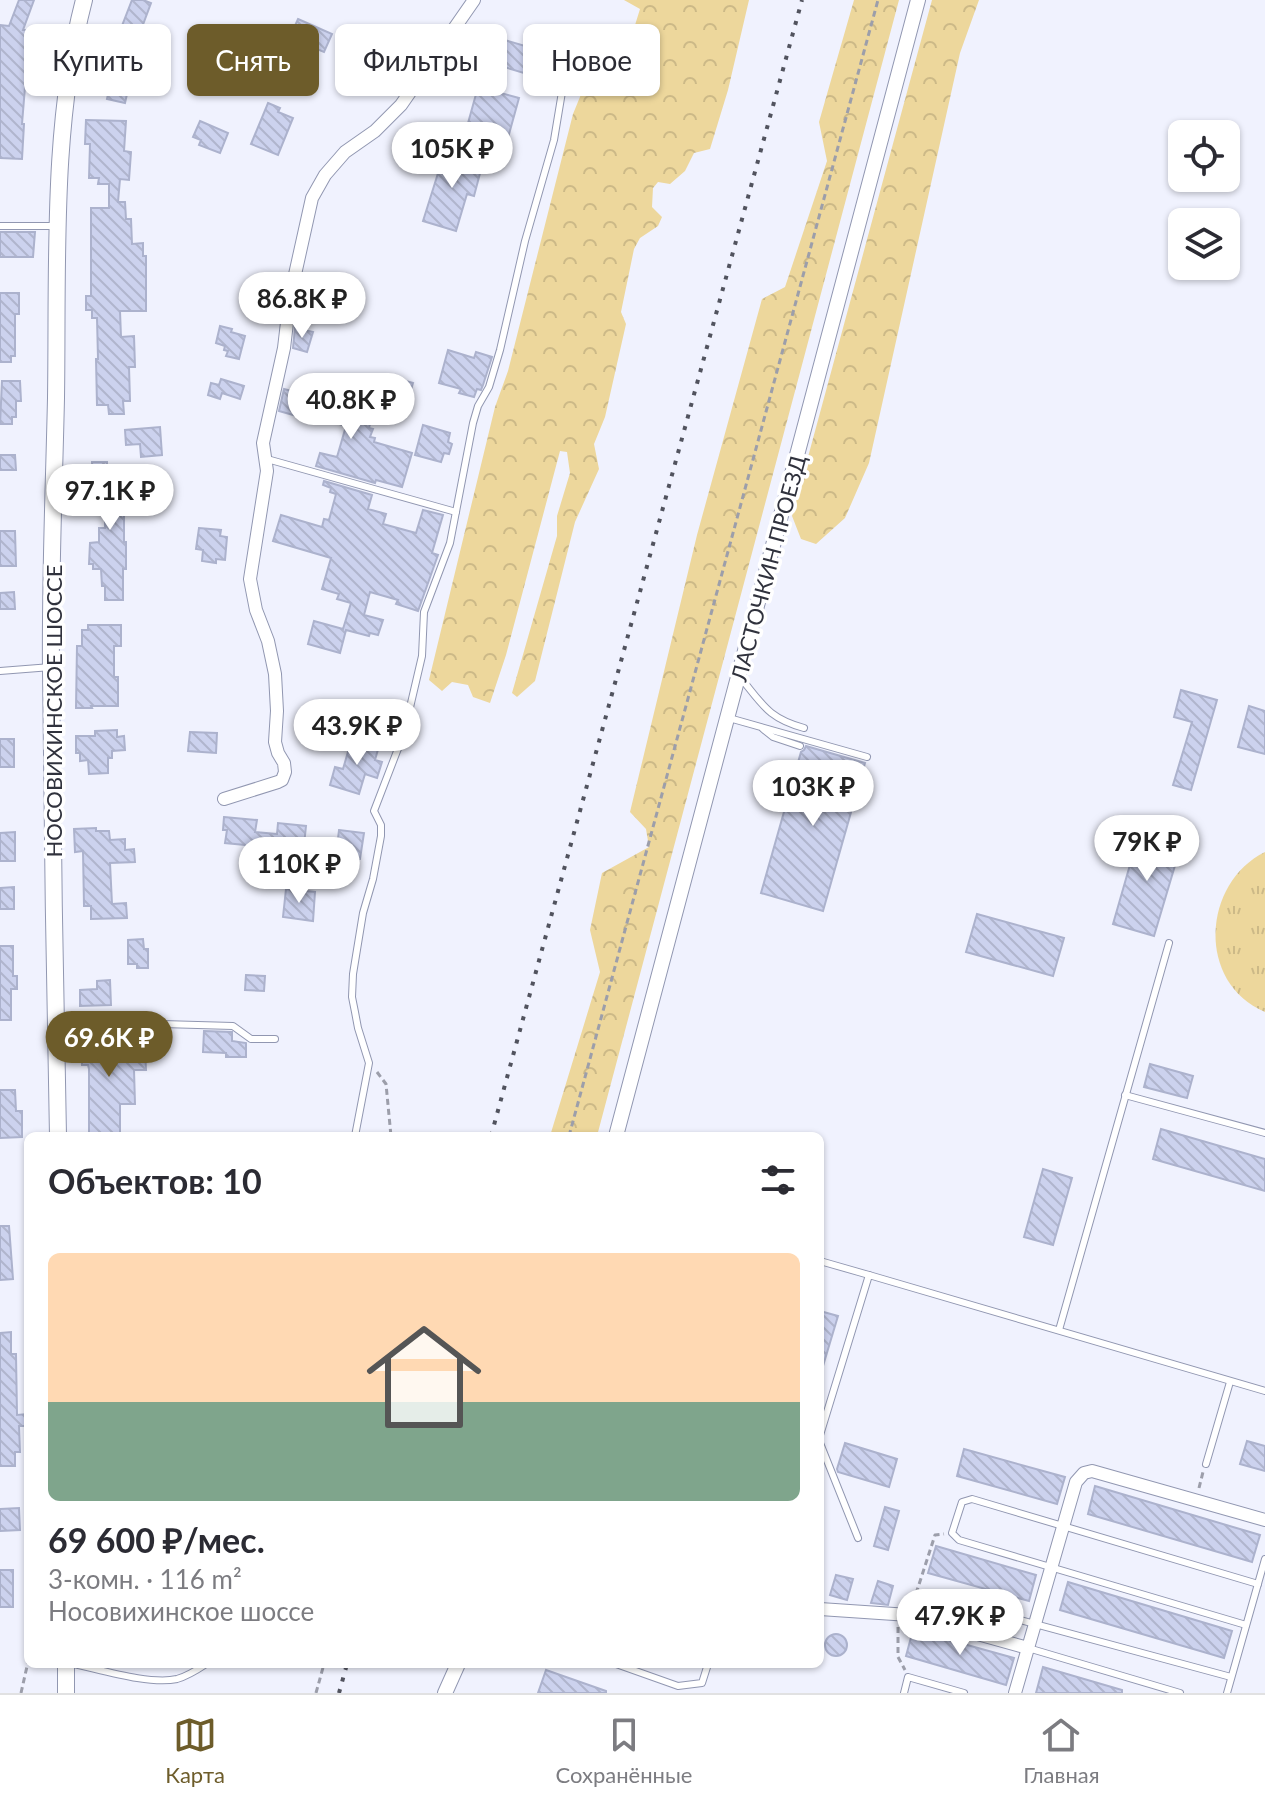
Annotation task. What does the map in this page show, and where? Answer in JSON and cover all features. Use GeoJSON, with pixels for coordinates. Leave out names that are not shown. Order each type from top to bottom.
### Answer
{"type":"FeatureCollection","features":[{"type":"Feature","properties":{"kind":"main road","name":"НОСОВИХИНСКОЕ ШОССЕ"},"geometry":{"type":"LineString","coordinates":[[58,1132],[51,667],[59,226],[67,90],[84,0]]}},
{"type":"Feature","properties":{"kind":"main road"},"geometry":{"type":"LineString","coordinates":[[66,1668],[66,1693]]}},
{"type":"Feature","properties":{"kind":"street"},"geometry":{"type":"LineString","coordinates":[[224,799],[278,782],[285,772],[275,742],[275,674],[250,579],[267,471],[263,443],[312,198],[325,175],[345,152],[375,131],[401,105],[474,0]]}},
{"type":"Feature","properties":{"kind":"street","name":"ЛАСТОЧКИН ПРОЕЗД"},"geometry":{"type":"LineString","coordinates":[[617,1132],[918,0]]}},
{"type":"Feature","properties":{"kind":"street"},"geometry":{"type":"LineString","coordinates":[[1015,1693],[1076,1482],[1084,1473],[1092,1471],[1265,1520]]}},
{"type":"Feature","properties":{"kind":"street"},"geometry":{"type":"LineString","coordinates":[[824,1609],[904,1615],[1028,1648]]}},
{"type":"Feature","properties":{"kind":"street"},"geometry":{"type":"LineString","coordinates":[[445,1693],[456,1668]]}},
{"type":"Feature","properties":{"kind":"lane"},"geometry":{"type":"LineString","coordinates":[[356,1132],[369,1063],[352,997],[353,974],[381,836],[381,825],[374,811],[404,733],[422,656],[424,612],[443,563],[473,423],[489,387],[500,350],[525,241],[554,140],[561,96]]}},
{"type":"Feature","properties":{"kind":"lane"},"geometry":{"type":"LineString","coordinates":[[0,226],[59,226]]}},
{"type":"Feature","properties":{"kind":"lane"},"geometry":{"type":"LineString","coordinates":[[266,459],[456,512]]}},
{"type":"Feature","properties":{"kind":"lane"},"geometry":{"type":"LineString","coordinates":[[0,671],[51,667]]}},
{"type":"Feature","properties":{"kind":"lane"},"geometry":{"type":"LineString","coordinates":[[739,676],[768,711],[784,722],[804,728]]}},
{"type":"Feature","properties":{"kind":"lane"},"geometry":{"type":"LineString","coordinates":[[728,718],[867,757]]}},
{"type":"Feature","properties":{"kind":"lane"},"geometry":{"type":"LineString","coordinates":[[760,727],[773,737],[800,746]]}},
{"type":"Feature","properties":{"kind":"lane"},"geometry":{"type":"LineString","coordinates":[[1059,1330],[1169,943]]}},
{"type":"Feature","properties":{"kind":"lane"},"geometry":{"type":"LineString","coordinates":[[56,1021],[233,1026],[251,1039],[275,1039]]}},
{"type":"Feature","properties":{"kind":"lane"},"geometry":{"type":"LineString","coordinates":[[1125,1095],[1265,1133]]}},
{"type":"Feature","properties":{"kind":"lane"},"geometry":{"type":"LineString","coordinates":[[824,1262],[1265,1391]]}},
{"type":"Feature","properties":{"kind":"lane"},"geometry":{"type":"LineString","coordinates":[[824,1422],[869,1275]]}},
{"type":"Feature","properties":{"kind":"lane"},"geometry":{"type":"LineString","coordinates":[[1206,1464],[1230,1382]]}},
{"type":"Feature","properties":{"kind":"lane"},"geometry":{"type":"LineString","coordinates":[[824,1453],[858,1538]]}},
{"type":"Feature","properties":{"kind":"lane"},"geometry":{"type":"LineString","coordinates":[[1246,1625],[959,1540],[952,1533],[962,1502],[972,1499],[1258,1584]]}},
{"type":"Feature","properties":{"kind":"lane"},"geometry":{"type":"LineString","coordinates":[[1227,1693],[1265,1559]]}},
{"type":"Feature","properties":{"kind":"lane"},"geometry":{"type":"LineString","coordinates":[[928,1595],[1231,1677]]}},
{"type":"Feature","properties":{"kind":"lane"},"geometry":{"type":"LineString","coordinates":[[1028,1648],[1180,1693]]}},
{"type":"Feature","properties":{"kind":"lane"},"geometry":{"type":"LineString","coordinates":[[94,1668],[154,1680],[177,1679],[200,1668]]}},
{"type":"Feature","properties":{"kind":"lane"},"geometry":{"type":"LineString","coordinates":[[627,1668],[678,1686],[702,1683],[707,1668]]}},
{"type":"Feature","properties":{"kind":"lane"},"geometry":{"type":"LineString","coordinates":[[904,1693],[908,1677],[964,1693]]}},
{"type":"Feature","properties":{"kind":"path"},"geometry":{"type":"LineString","coordinates":[[570,1132],[878,0]]}},
{"type":"Feature","properties":{"kind":"path"},"geometry":{"type":"LineString","coordinates":[[369,1063],[386,1084],[391,1132]]}},
{"type":"Feature","properties":{"kind":"path"},"geometry":{"type":"LineString","coordinates":[[1196,1500],[1206,1464]]}},
{"type":"Feature","properties":{"kind":"path"},"geometry":{"type":"LineString","coordinates":[[908,1677],[898,1657],[904,1615],[935,1535],[952,1533]]}},
{"type":"Feature","properties":{"kind":"path"},"geometry":{"type":"LineString","coordinates":[[21,1693],[27,1668]]}},
{"type":"Feature","properties":{"kind":"path"},"geometry":{"type":"LineString","coordinates":[[316,1693],[323,1668]]}},
{"type":"Feature","properties":{"kind":"green space"},"geometry":{"type":"Polygon","coordinates":[[[624,0],[749,0],[728,90],[710,149],[694,153],[685,171],[670,184],[658,182],[653,188],[652,207],[662,217],[658,226],[640,238],[634,249],[621,312],[626,324],[605,417],[594,444],[599,469],[575,522],[535,681],[517,697],[512,693],[557,536],[557,516],[570,473],[567,452],[560,451],[506,655],[490,703],[473,697],[468,685],[452,682],[442,691],[429,680],[495,407],[508,371],[573,114],[580,96],[660,96],[660,24],[635,24],[640,9],[624,0]]]}},
{"type":"Feature","properties":{"kind":"green space"},"geometry":{"type":"Polygon","coordinates":[[[854,0],[899,0],[598,1132],[551,1132],[600,972],[590,930],[602,873],[649,847],[646,829],[630,812],[697,535],[762,299],[785,287],[827,161],[819,122],[854,0]]]}},
{"type":"Feature","properties":{"kind":"green space"},"geometry":{"type":"Polygon","coordinates":[[[932,0],[979,0],[960,53],[869,463],[845,518],[816,544],[801,539],[792,516],[932,0]]]}},
{"type":"Feature","properties":{"kind":"green space"},"geometry":{"type":"Polygon","coordinates":[[[1265,852],[1265,1012],[1243,998],[1227,979],[1218,957],[1216,933],[1219,909],[1229,886],[1244,867],[1265,852]]]}},
{"type":"Feature","properties":{"kind":"building"},"geometry":{"type":"Polygon","coordinates":[[[19,0],[34,0],[23,30],[22,159],[0,158],[0,25],[9,26],[19,0]]]}},
{"type":"Feature","properties":{"kind":"building"},"geometry":{"type":"Polygon","coordinates":[[[132,0],[151,3],[143,24],[123,24],[132,0]]]}},
{"type":"Feature","properties":{"kind":"building"},"geometry":{"type":"Polygon","coordinates":[[[319,28],[332,34],[324,52],[319,50],[319,28]]]}},
{"type":"Feature","properties":{"kind":"building"},"geometry":{"type":"Polygon","coordinates":[[[507,41],[523,45],[523,73],[507,68],[507,41]]]}},
{"type":"Feature","properties":{"kind":"building"},"geometry":{"type":"Polygon","coordinates":[[[507,95],[519,98],[506,145],[465,134],[476,96],[507,95]]]}},
{"type":"Feature","properties":{"kind":"building"},"geometry":{"type":"Polygon","coordinates":[[[108,96],[127,96],[125,103],[107,99],[108,96]]]}},
{"type":"Feature","properties":{"kind":"building"},"geometry":{"type":"Polygon","coordinates":[[[268,103],[280,108],[278,112],[293,118],[278,155],[251,144],[268,103]]]}},
{"type":"Feature","properties":{"kind":"building"},"geometry":{"type":"Polygon","coordinates":[[[86,120],[126,121],[124,151],[131,152],[129,180],[120,179],[118,202],[125,202],[126,219],[131,219],[132,244],[143,243],[143,256],[146,256],[146,311],[120,311],[121,337],[134,336],[135,367],[129,367],[130,401],[123,401],[124,414],[109,414],[108,405],[97,405],[97,318],[92,318],[92,310],[86,310],[86,296],[91,296],[91,208],[109,208],[109,184],[98,184],[99,178],[89,178],[90,144],[85,144],[86,120]]]}},
{"type":"Feature","properties":{"kind":"building"},"geometry":{"type":"Polygon","coordinates":[[[200,121],[228,133],[220,153],[199,145],[201,140],[193,137],[200,121]]]}},
{"type":"Feature","properties":{"kind":"building"},"geometry":{"type":"Polygon","coordinates":[[[445,151],[483,162],[474,196],[467,194],[456,231],[423,221],[445,151]]]}},
{"type":"Feature","properties":{"kind":"building"},"geometry":{"type":"Polygon","coordinates":[[[0,232],[35,232],[33,257],[0,257],[0,232]]]}},
{"type":"Feature","properties":{"kind":"building"},"geometry":{"type":"Polygon","coordinates":[[[311,275],[344,284],[338,304],[306,295],[311,275]]]}},
{"type":"Feature","properties":{"kind":"building"},"geometry":{"type":"Polygon","coordinates":[[[0,293],[19,293],[19,314],[15,314],[15,356],[11,356],[11,362],[0,362],[0,293]]]}},
{"type":"Feature","properties":{"kind":"building"},"geometry":{"type":"Polygon","coordinates":[[[220,326],[245,336],[239,359],[226,356],[228,351],[224,350],[225,346],[216,343],[220,326]]]}},
{"type":"Feature","properties":{"kind":"building"},"geometry":{"type":"Polygon","coordinates":[[[295,328],[313,332],[307,352],[293,348],[295,328]]]}},
{"type":"Feature","properties":{"kind":"building"},"geometry":{"type":"Polygon","coordinates":[[[448,350],[474,358],[476,352],[492,357],[481,390],[477,389],[474,397],[459,393],[461,389],[439,383],[448,350]]]}},
{"type":"Feature","properties":{"kind":"building"},"geometry":{"type":"Polygon","coordinates":[[[385,375],[413,383],[404,414],[377,406],[385,375]]]}},
{"type":"Feature","properties":{"kind":"building"},"geometry":{"type":"Polygon","coordinates":[[[221,379],[244,386],[240,399],[222,393],[220,399],[208,395],[211,383],[219,385],[221,379]]]}},
{"type":"Feature","properties":{"kind":"building"},"geometry":{"type":"Polygon","coordinates":[[[2,381],[20,381],[21,401],[16,401],[16,417],[12,417],[12,424],[0,424],[2,381]]]}},
{"type":"Feature","properties":{"kind":"building"},"geometry":{"type":"Polygon","coordinates":[[[284,389],[373,412],[369,428],[373,429],[370,437],[375,438],[374,442],[412,453],[402,487],[376,480],[375,483],[316,466],[320,453],[337,457],[346,426],[279,411],[284,389]]]}},
{"type":"Feature","properties":{"kind":"building"},"geometry":{"type":"Polygon","coordinates":[[[423,425],[450,433],[448,442],[452,444],[449,454],[444,453],[441,462],[415,455],[423,425]]]}},
{"type":"Feature","properties":{"kind":"building"},"geometry":{"type":"Polygon","coordinates":[[[160,427],[162,455],[141,457],[140,444],[126,445],[125,430],[160,427]]]}},
{"type":"Feature","properties":{"kind":"building"},"geometry":{"type":"Polygon","coordinates":[[[0,455],[15,455],[16,470],[0,470],[0,455]]]}},
{"type":"Feature","properties":{"kind":"building"},"geometry":{"type":"Polygon","coordinates":[[[92,462],[107,462],[107,468],[117,468],[117,490],[124,489],[126,569],[123,569],[123,600],[105,600],[101,569],[93,569],[93,564],[89,564],[90,543],[99,542],[99,528],[105,528],[105,497],[93,497],[92,462]]]}},
{"type":"Feature","properties":{"kind":"building"},"geometry":{"type":"Polygon","coordinates":[[[324,481],[372,495],[368,509],[386,514],[383,524],[416,533],[423,510],[443,515],[432,553],[438,555],[418,611],[396,604],[398,600],[370,592],[364,615],[383,620],[378,635],[346,630],[340,653],[308,644],[314,621],[343,629],[351,603],[337,599],[339,594],[322,589],[331,558],[273,541],[281,515],[322,527],[324,519],[329,520],[336,494],[323,485],[324,481]]]}},
{"type":"Feature","properties":{"kind":"building"},"geometry":{"type":"Polygon","coordinates":[[[199,528],[221,530],[220,536],[227,537],[225,560],[216,559],[216,563],[202,561],[203,550],[196,549],[199,528]]]}},
{"type":"Feature","properties":{"kind":"building"},"geometry":{"type":"Polygon","coordinates":[[[0,531],[15,531],[16,566],[0,566],[0,531]]]}},
{"type":"Feature","properties":{"kind":"building"},"geometry":{"type":"Polygon","coordinates":[[[14,592],[15,609],[0,609],[0,593],[14,592]]]}},
{"type":"Feature","properties":{"kind":"building"},"geometry":{"type":"Polygon","coordinates":[[[88,625],[121,625],[121,646],[114,646],[118,706],[76,708],[77,646],[82,646],[82,630],[88,630],[88,625]]]}},
{"type":"Feature","properties":{"kind":"building"},"geometry":{"type":"Polygon","coordinates":[[[1181,690],[1217,700],[1191,790],[1173,785],[1192,722],[1174,717],[1181,690]]]}},
{"type":"Feature","properties":{"kind":"building"},"geometry":{"type":"Polygon","coordinates":[[[1249,706],[1265,711],[1265,754],[1238,747],[1249,706]]]}},
{"type":"Feature","properties":{"kind":"building"},"geometry":{"type":"Polygon","coordinates":[[[117,730],[117,737],[124,736],[125,750],[112,751],[112,758],[108,758],[108,773],[89,774],[88,760],[80,761],[80,753],[76,753],[76,736],[95,736],[95,731],[117,730]]]}},
{"type":"Feature","properties":{"kind":"building"},"geometry":{"type":"Polygon","coordinates":[[[190,732],[217,733],[216,753],[188,751],[190,732]]]}},
{"type":"Feature","properties":{"kind":"building"},"geometry":{"type":"Polygon","coordinates":[[[352,738],[379,746],[375,760],[382,762],[377,778],[365,774],[359,794],[330,785],[335,767],[343,769],[352,738]]]}},
{"type":"Feature","properties":{"kind":"building"},"geometry":{"type":"Polygon","coordinates":[[[0,739],[14,739],[14,767],[0,767],[0,739]]]}},
{"type":"Feature","properties":{"kind":"building"},"geometry":{"type":"Polygon","coordinates":[[[806,746],[865,763],[823,911],[761,893],[801,752],[806,746]]]}},
{"type":"Feature","properties":{"kind":"building"},"geometry":{"type":"Polygon","coordinates":[[[224,817],[257,820],[255,832],[277,834],[278,823],[306,826],[302,864],[267,861],[268,847],[225,843],[227,830],[223,830],[224,817]]]}},
{"type":"Feature","properties":{"kind":"building"},"geometry":{"type":"Polygon","coordinates":[[[96,828],[96,831],[109,831],[110,840],[125,839],[125,850],[134,849],[135,862],[110,863],[112,904],[126,903],[127,918],[91,919],[91,906],[84,906],[83,851],[75,852],[74,829],[96,828]]]}},
{"type":"Feature","properties":{"kind":"building"},"geometry":{"type":"Polygon","coordinates":[[[339,830],[364,833],[360,859],[343,857],[344,848],[337,847],[339,830]]]}},
{"type":"Feature","properties":{"kind":"building"},"geometry":{"type":"Polygon","coordinates":[[[1140,830],[1182,842],[1154,936],[1113,924],[1140,830]]]}},
{"type":"Feature","properties":{"kind":"building"},"geometry":{"type":"Polygon","coordinates":[[[15,832],[15,861],[0,861],[0,833],[15,832]]]}},
{"type":"Feature","properties":{"kind":"building"},"geometry":{"type":"Polygon","coordinates":[[[14,887],[14,909],[0,909],[0,888],[14,887]]]}},
{"type":"Feature","properties":{"kind":"building"},"geometry":{"type":"Polygon","coordinates":[[[286,889],[315,892],[313,921],[283,917],[286,889]]]}},
{"type":"Feature","properties":{"kind":"building"},"geometry":{"type":"Polygon","coordinates":[[[977,914],[1064,938],[1053,976],[966,952],[977,914]]]}},
{"type":"Feature","properties":{"kind":"building"},"geometry":{"type":"Polygon","coordinates":[[[143,939],[144,949],[148,949],[148,968],[137,968],[137,964],[128,964],[128,940],[143,939]]]}},
{"type":"Feature","properties":{"kind":"building"},"geometry":{"type":"Polygon","coordinates":[[[0,946],[13,946],[13,976],[17,976],[17,989],[11,989],[11,1020],[0,1020],[0,946]]]}},
{"type":"Feature","properties":{"kind":"building"},"geometry":{"type":"Polygon","coordinates":[[[246,975],[265,976],[264,991],[245,990],[246,975]]]}},
{"type":"Feature","properties":{"kind":"building"},"geometry":{"type":"Polygon","coordinates":[[[110,980],[111,1005],[80,1006],[80,990],[97,989],[97,981],[110,980]]]}},
{"type":"Feature","properties":{"kind":"building"},"geometry":{"type":"Polygon","coordinates":[[[91,1028],[113,1029],[114,1039],[119,1039],[119,1048],[145,1049],[146,1070],[134,1070],[135,1104],[120,1104],[120,1132],[89,1132],[89,1069],[88,1065],[82,1065],[81,1038],[92,1038],[91,1028]]]}},
{"type":"Feature","properties":{"kind":"building"},"geometry":{"type":"Polygon","coordinates":[[[204,1031],[232,1032],[232,1041],[246,1043],[246,1057],[203,1052],[204,1031]]]}},
{"type":"Feature","properties":{"kind":"building"},"geometry":{"type":"Polygon","coordinates":[[[1150,1064],[1193,1076],[1187,1098],[1144,1087],[1150,1064]]]}},
{"type":"Feature","properties":{"kind":"building"},"geometry":{"type":"Polygon","coordinates":[[[0,1090],[15,1090],[16,1111],[22,1111],[22,1137],[0,1138],[0,1090]]]}},
{"type":"Feature","properties":{"kind":"building"},"geometry":{"type":"Polygon","coordinates":[[[1161,1129],[1265,1159],[1265,1191],[1153,1159],[1161,1129]]]}},
{"type":"Feature","properties":{"kind":"building"},"geometry":{"type":"Polygon","coordinates":[[[1043,1169],[1072,1178],[1053,1245],[1024,1237],[1043,1169]]]}},
{"type":"Feature","properties":{"kind":"building"},"geometry":{"type":"Polygon","coordinates":[[[0,1226],[9,1226],[13,1279],[0,1280],[0,1226]]]}},
{"type":"Feature","properties":{"kind":"building"},"geometry":{"type":"Polygon","coordinates":[[[824,1312],[838,1316],[824,1363],[824,1312]]]}},
{"type":"Feature","properties":{"kind":"building"},"geometry":{"type":"Polygon","coordinates":[[[11,1332],[11,1354],[16,1354],[17,1415],[24,1414],[24,1426],[19,1426],[20,1452],[15,1452],[15,1466],[0,1466],[0,1333],[11,1332]]]}},
{"type":"Feature","properties":{"kind":"building"},"geometry":{"type":"Polygon","coordinates":[[[1247,1441],[1265,1446],[1265,1471],[1240,1464],[1247,1441]]]}},
{"type":"Feature","properties":{"kind":"building"},"geometry":{"type":"Polygon","coordinates":[[[845,1443],[897,1459],[889,1487],[838,1472],[845,1443]]]}},
{"type":"Feature","properties":{"kind":"building"},"geometry":{"type":"Polygon","coordinates":[[[964,1449],[1065,1477],[1057,1504],[957,1476],[964,1449]]]}},
{"type":"Feature","properties":{"kind":"building"},"geometry":{"type":"Polygon","coordinates":[[[1095,1486],[1260,1535],[1252,1562],[1088,1514],[1095,1486]]]}},
{"type":"Feature","properties":{"kind":"building"},"geometry":{"type":"Polygon","coordinates":[[[885,1507],[899,1511],[888,1550],[874,1546],[885,1507]]]}},
{"type":"Feature","properties":{"kind":"building"},"geometry":{"type":"Polygon","coordinates":[[[19,1508],[20,1530],[0,1531],[0,1509],[19,1508]]]}},
{"type":"Feature","properties":{"kind":"building"},"geometry":{"type":"Polygon","coordinates":[[[936,1546],[1036,1575],[1029,1601],[928,1573],[936,1546]]]}},
{"type":"Feature","properties":{"kind":"building"},"geometry":{"type":"Polygon","coordinates":[[[0,1570],[13,1570],[13,1607],[0,1607],[0,1570]]]}},
{"type":"Feature","properties":{"kind":"building"},"geometry":{"type":"Polygon","coordinates":[[[836,1575],[853,1579],[847,1600],[830,1595],[836,1575]]]}},
{"type":"Feature","properties":{"kind":"building"},"geometry":{"type":"Polygon","coordinates":[[[878,1581],[893,1586],[888,1605],[871,1603],[878,1581]]]}},
{"type":"Feature","properties":{"kind":"building"},"geometry":{"type":"Polygon","coordinates":[[[1068,1582],[1232,1631],[1224,1658],[1060,1610],[1068,1582]]]}},
{"type":"Feature","properties":{"kind":"building"},"geometry":{"type":"Polygon","coordinates":[[[913,1630],[1014,1658],[1006,1685],[906,1656],[913,1630]]]}},
{"type":"Feature","properties":{"kind":"building"},"geometry":{"type":"Polygon","coordinates":[[[832,1634],[840,1634],[847,1645],[840,1656],[832,1656],[825,1649],[825,1641],[832,1634]]]}},
{"type":"Feature","properties":{"kind":"building"},"geometry":{"type":"Polygon","coordinates":[[[1043,1667],[1122,1690],[1122,1693],[1036,1693],[1043,1667]]]}},
{"type":"Feature","properties":{"kind":"building"},"geometry":{"type":"Polygon","coordinates":[[[546,1670],[606,1691],[606,1693],[538,1693],[546,1670]]]}},
{"type":"Feature","properties":{"kind":"railway"},"geometry":{"type":"LineString","coordinates":[[492,1132],[802,0]]}},
{"type":"Feature","properties":{"kind":"railway"},"geometry":{"type":"LineString","coordinates":[[339,1693],[346,1668]]}}]}
